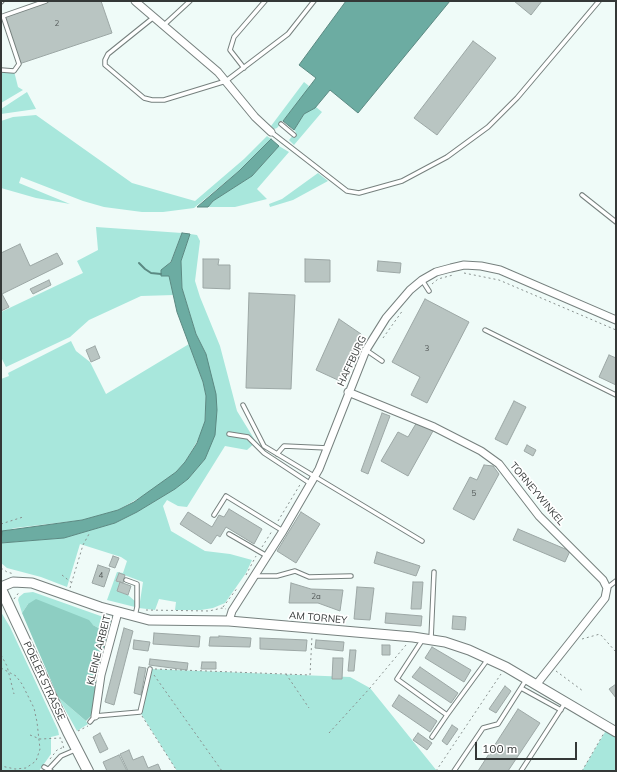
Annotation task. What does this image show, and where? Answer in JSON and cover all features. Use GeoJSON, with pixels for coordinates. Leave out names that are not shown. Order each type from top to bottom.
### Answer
{"type":"FeatureCollection","features":[{"type":"Feature","properties":{"kind":"main road","name":"POELER STRASSE"},"geometry":{"type":"LineString","coordinates":[[1,588],[71,751],[88,771]]}},
{"type":"Feature","properties":{"kind":"street"},"geometry":{"type":"LineString","coordinates":[[135,1],[226,81],[254,117],[271,132]]}},
{"type":"Feature","properties":{"kind":"street","name":"HAFFBURG"},"geometry":{"type":"LineString","coordinates":[[229,622],[232,610],[283,531],[315,477],[328,448],[348,392],[366,350],[386,318],[410,290],[422,280],[436,272],[451,268],[464,265],[481,266],[500,270],[616,320]]}},
{"type":"Feature","properties":{"kind":"street","name":"TORNEYWINKEL"},"geometry":{"type":"LineString","coordinates":[[348,392],[434,427],[481,451],[499,464],[539,516],[603,580],[607,588]]}},
{"type":"Feature","properties":{"kind":"street","name":"AM TORNEY"},"geometry":{"type":"LineString","coordinates":[[1,588],[13,582],[32,583],[118,612],[136,613],[163,621],[229,622],[427,638],[469,650],[488,658],[536,684],[616,732]]}},
{"type":"Feature","properties":{"kind":"street"},"geometry":{"type":"LineString","coordinates":[[536,684],[605,598],[607,588]]}},
{"type":"Feature","properties":{"kind":"street","name":"KLEINE ARBEIT"},"geometry":{"type":"LineString","coordinates":[[95,716],[101,675],[118,612]]}},
{"type":"Feature","properties":{"kind":"lane"},"geometry":{"type":"LineString","coordinates":[[1,70],[14,71],[19,64],[2,16],[46,1]]}},
{"type":"Feature","properties":{"kind":"lane"},"geometry":{"type":"LineString","coordinates":[[164,26],[190,1]]}},
{"type":"Feature","properties":{"kind":"lane"},"geometry":{"type":"LineString","coordinates":[[244,68],[230,50],[234,37],[265,1]]}},
{"type":"Feature","properties":{"kind":"lane"},"geometry":{"type":"LineString","coordinates":[[154,17],[108,54],[104,60],[105,65],[138,94],[152,100],[164,100],[226,81],[288,34],[314,1]]}},
{"type":"Feature","properties":{"kind":"lane"},"geometry":{"type":"LineString","coordinates":[[271,132],[347,191],[359,193],[402,181],[447,157],[488,127],[517,98],[599,1]]}},
{"type":"Feature","properties":{"kind":"lane"},"geometry":{"type":"LineString","coordinates":[[281,124],[294,135]]}},
{"type":"Feature","properties":{"kind":"lane"},"geometry":{"type":"LineString","coordinates":[[582,195],[616,222]]}},
{"type":"Feature","properties":{"kind":"lane"},"geometry":{"type":"LineString","coordinates":[[422,280],[428,289]]}},
{"type":"Feature","properties":{"kind":"lane"},"geometry":{"type":"LineString","coordinates":[[485,330],[616,395]]}},
{"type":"Feature","properties":{"kind":"lane"},"geometry":{"type":"LineString","coordinates":[[366,350],[382,360]]}},
{"type":"Feature","properties":{"kind":"lane"},"geometry":{"type":"LineString","coordinates":[[243,405],[264,446],[422,541]]}},
{"type":"Feature","properties":{"kind":"lane"},"geometry":{"type":"LineString","coordinates":[[229,434],[248,436],[264,454],[311,484]]}},
{"type":"Feature","properties":{"kind":"lane"},"geometry":{"type":"LineString","coordinates":[[277,454],[284,446],[328,448]]}},
{"type":"Feature","properties":{"kind":"lane"},"geometry":{"type":"LineString","coordinates":[[214,515],[226,496],[283,531]]}},
{"type":"Feature","properties":{"kind":"lane"},"geometry":{"type":"LineString","coordinates":[[229,534],[267,556]]}},
{"type":"Feature","properties":{"kind":"lane"},"geometry":{"type":"LineString","coordinates":[[254,576],[277,576],[295,571],[309,577],[351,576]]}},
{"type":"Feature","properties":{"kind":"lane"},"geometry":{"type":"LineString","coordinates":[[434,572],[427,638],[397,679],[447,715]]}},
{"type":"Feature","properties":{"kind":"lane"},"geometry":{"type":"LineString","coordinates":[[126,580],[137,584],[136,613]]}},
{"type":"Feature","properties":{"kind":"lane"},"geometry":{"type":"LineString","coordinates":[[607,588],[616,581]]}},
{"type":"Feature","properties":{"kind":"lane"},"geometry":{"type":"LineString","coordinates":[[432,737],[488,658]]}},
{"type":"Feature","properties":{"kind":"lane"},"geometry":{"type":"LineString","coordinates":[[90,722],[95,716],[140,712],[150,669]]}},
{"type":"Feature","properties":{"kind":"lane"},"geometry":{"type":"LineString","coordinates":[[454,771],[483,728],[498,724],[527,679]]}},
{"type":"Feature","properties":{"kind":"lane"},"geometry":{"type":"LineString","coordinates":[[521,688],[561,710]]}},
{"type":"Feature","properties":{"kind":"lane"},"geometry":{"type":"LineString","coordinates":[[521,771],[566,702]]}},
{"type":"Feature","properties":{"kind":"lane"},"geometry":{"type":"LineString","coordinates":[[44,767],[49,770],[71,751]]}},
{"type":"Feature","properties":{"kind":"path"},"geometry":{"type":"LineString","coordinates":[[463,273],[481,275],[499,280],[616,330]]}},
{"type":"Feature","properties":{"kind":"path"},"geometry":{"type":"LineString","coordinates":[[428,289],[438,280],[457,274]]}},
{"type":"Feature","properties":{"kind":"path"},"geometry":{"type":"LineString","coordinates":[[379,343],[403,310]]}},
{"type":"Feature","properties":{"kind":"path"},"geometry":{"type":"LineString","coordinates":[[245,577],[304,479]]}},
{"type":"Feature","properties":{"kind":"path"},"geometry":{"type":"LineString","coordinates":[[1,524],[23,517]]}},
{"type":"Feature","properties":{"kind":"path"},"geometry":{"type":"LineString","coordinates":[[70,590],[83,545],[89,534]]}},
{"type":"Feature","properties":{"kind":"path"},"geometry":{"type":"LineString","coordinates":[[62,575],[72,584]]}},
{"type":"Feature","properties":{"kind":"path"},"geometry":{"type":"LineString","coordinates":[[222,608],[242,582]]}},
{"type":"Feature","properties":{"kind":"path"},"geometry":{"type":"LineString","coordinates":[[7,602],[16,599],[16,596],[21,590]]}},
{"type":"Feature","properties":{"kind":"path"},"geometry":{"type":"LineString","coordinates":[[136,613],[146,611],[209,611],[222,608],[232,610]]}},
{"type":"Feature","properties":{"kind":"path"},"geometry":{"type":"LineString","coordinates":[[150,669],[310,675],[312,629]]}},
{"type":"Feature","properties":{"kind":"path"},"geometry":{"type":"LineString","coordinates":[[570,642],[600,634],[616,652]]}},
{"type":"Feature","properties":{"kind":"path"},"geometry":{"type":"LineString","coordinates":[[329,733],[414,637]]}},
{"type":"Feature","properties":{"kind":"path"},"geometry":{"type":"LineString","coordinates":[[1,655],[8,670],[14,694]]}},
{"type":"Feature","properties":{"kind":"path"},"geometry":{"type":"LineString","coordinates":[[436,771],[506,667]]}},
{"type":"Feature","properties":{"kind":"path"},"geometry":{"type":"LineString","coordinates":[[550,667],[583,691]]}},
{"type":"Feature","properties":{"kind":"path"},"geometry":{"type":"LineString","coordinates":[[1,668],[8,670],[16,676],[22,684],[34,708],[40,739],[39,755],[36,761],[24,771]]}},
{"type":"Feature","properties":{"kind":"path"},"geometry":{"type":"LineString","coordinates":[[150,669],[222,771]]}},
{"type":"Feature","properties":{"kind":"path"},"geometry":{"type":"LineString","coordinates":[[285,674],[309,708]]}},
{"type":"Feature","properties":{"kind":"path"},"geometry":{"type":"LineString","coordinates":[[140,712],[177,771]]}},
{"type":"Feature","properties":{"kind":"path"},"geometry":{"type":"LineString","coordinates":[[75,732],[86,727],[90,722]]}},
{"type":"Feature","properties":{"kind":"path"},"geometry":{"type":"LineString","coordinates":[[582,771],[608,727]]}},
{"type":"Feature","properties":{"kind":"path"},"geometry":{"type":"LineString","coordinates":[[30,735],[40,739],[61,738],[71,751]]}},
{"type":"Feature","properties":{"kind":"path"},"geometry":{"type":"LineString","coordinates":[[1,766],[15,769],[26,768]]}},
{"type":"Feature","properties":{"kind":"path"},"geometry":{"type":"LineString","coordinates":[[4,767],[8,771]]}},
{"type":"Feature","properties":{"kind":"shaded area"},"geometry":{"type":"Polygon","coordinates":[[[346,1],[450,1],[358,113],[330,90],[315,108],[304,114],[294,130],[283,121],[316,78],[299,65],[346,1]]]}},
{"type":"Feature","properties":{"kind":"shaded area"},"geometry":{"type":"Polygon","coordinates":[[[1,70],[14,71],[18,87],[23,90],[1,103],[1,70]]]}},
{"type":"Feature","properties":{"kind":"shaded area"},"geometry":{"type":"Polygon","coordinates":[[[304,82],[309,86],[307,91],[277,128],[274,129],[271,126],[304,82]]]}},
{"type":"Feature","properties":{"kind":"shaded area"},"geometry":{"type":"Polygon","coordinates":[[[27,92],[36,109],[1,114],[1,109],[27,92]]]}},
{"type":"Feature","properties":{"kind":"shaded area"},"geometry":{"type":"Polygon","coordinates":[[[316,107],[322,112],[294,145],[289,140],[296,132],[294,130],[304,114],[316,107]]]}},
{"type":"Feature","properties":{"kind":"shaded area"},"geometry":{"type":"Polygon","coordinates":[[[36,115],[132,183],[195,201],[244,159],[267,136],[271,139],[239,171],[194,208],[163,212],[142,212],[104,207],[83,201],[21,177],[19,183],[70,204],[36,198],[1,188],[1,121],[13,117],[36,115]]]}},
{"type":"Feature","properties":{"kind":"shaded area"},"geometry":{"type":"Polygon","coordinates":[[[271,139],[279,146],[252,176],[213,201],[208,207],[197,207],[239,171],[271,139]]]}},
{"type":"Feature","properties":{"kind":"shaded area"},"geometry":{"type":"Polygon","coordinates":[[[279,146],[289,152],[257,189],[267,199],[235,207],[208,207],[213,201],[252,176],[279,146]]]}},
{"type":"Feature","properties":{"kind":"shaded area"},"geometry":{"type":"Polygon","coordinates":[[[318,173],[328,181],[293,200],[270,207],[269,204],[282,199],[318,173]]]}},
{"type":"Feature","properties":{"kind":"shaded area"},"geometry":{"type":"Polygon","coordinates":[[[96,227],[182,233],[171,261],[164,269],[167,275],[169,275],[174,295],[141,296],[89,320],[70,337],[6,367],[1,357],[1,312],[83,273],[77,261],[98,250],[96,227]]]}},
{"type":"Feature","properties":{"kind":"shaded area"},"geometry":{"type":"Polygon","coordinates":[[[182,233],[190,234],[181,261],[182,288],[196,334],[206,354],[216,394],[217,410],[215,435],[205,459],[188,479],[175,489],[137,512],[115,523],[64,538],[1,543],[2,531],[82,520],[118,510],[134,502],[176,472],[185,462],[197,443],[205,421],[206,396],[203,382],[177,312],[169,276],[161,276],[161,270],[171,262],[182,233]]]}},
{"type":"Feature","properties":{"kind":"shaded area"},"geometry":{"type":"Polygon","coordinates":[[[190,234],[197,235],[200,241],[195,281],[200,297],[220,346],[237,411],[256,442],[247,450],[225,446],[187,507],[178,506],[167,500],[163,506],[171,531],[205,551],[230,554],[252,560],[246,573],[225,603],[213,608],[201,610],[175,610],[176,602],[159,599],[155,610],[139,608],[143,582],[119,573],[116,581],[120,583],[117,591],[128,595],[136,602],[135,607],[107,600],[117,572],[123,573],[127,561],[121,557],[80,544],[67,587],[41,577],[7,568],[1,563],[1,543],[64,538],[115,523],[137,512],[175,489],[188,479],[205,459],[215,431],[206,354],[196,334],[182,288],[181,261],[190,234]]]}},
{"type":"Feature","properties":{"kind":"shaded area"},"geometry":{"type":"Polygon","coordinates":[[[71,341],[76,351],[90,362],[106,394],[189,344],[203,382],[206,396],[205,421],[202,433],[185,462],[176,472],[146,494],[118,510],[82,520],[15,528],[1,532],[1,379],[9,376],[8,373],[71,341]]]}},
{"type":"Feature","properties":{"kind":"shaded area"},"geometry":{"type":"Polygon","coordinates":[[[33,592],[109,619],[114,623],[109,634],[93,625],[28,604],[22,613],[18,600],[19,597],[24,593],[33,592]]]}},
{"type":"Feature","properties":{"kind":"shaded area"},"geometry":{"type":"Polygon","coordinates":[[[36,599],[89,620],[93,625],[109,634],[96,681],[94,713],[86,721],[58,697],[22,613],[28,604],[36,599]]]}},
{"type":"Feature","properties":{"kind":"shaded area"},"geometry":{"type":"Polygon","coordinates":[[[1,612],[10,627],[58,730],[59,735],[51,737],[51,754],[39,771],[1,771],[1,612]]]}},
{"type":"Feature","properties":{"kind":"shaded area"},"geometry":{"type":"Polygon","coordinates":[[[150,669],[350,677],[370,688],[437,771],[177,771],[140,712],[150,669]]]}},
{"type":"Feature","properties":{"kind":"shaded area"},"geometry":{"type":"Polygon","coordinates":[[[58,697],[86,721],[88,724],[77,731],[58,697]]]}},
{"type":"Feature","properties":{"kind":"shaded area"},"geometry":{"type":"Polygon","coordinates":[[[608,727],[616,732],[616,771],[582,771],[608,727]]]}},
{"type":"Feature","properties":{"kind":"building"},"geometry":{"type":"Polygon","coordinates":[[[46,1],[101,1],[112,33],[19,64],[3,16],[46,1]]]}},
{"type":"Feature","properties":{"kind":"building"},"geometry":{"type":"Polygon","coordinates":[[[514,1],[542,1],[531,15],[514,1]]]}},
{"type":"Feature","properties":{"kind":"building"},"geometry":{"type":"Polygon","coordinates":[[[473,41],[496,58],[437,135],[414,118],[473,41]]]}},
{"type":"Feature","properties":{"kind":"building"},"geometry":{"type":"Polygon","coordinates":[[[20,244],[30,266],[57,253],[63,264],[2,294],[9,307],[1,311],[1,253],[20,244]]]}},
{"type":"Feature","properties":{"kind":"building"},"geometry":{"type":"Polygon","coordinates":[[[203,259],[219,259],[218,265],[230,265],[230,289],[203,288],[203,259]]]}},
{"type":"Feature","properties":{"kind":"building"},"geometry":{"type":"Polygon","coordinates":[[[305,259],[330,260],[330,282],[305,282],[305,259]]]}},
{"type":"Feature","properties":{"kind":"building"},"geometry":{"type":"Polygon","coordinates":[[[378,261],[401,263],[400,273],[377,271],[378,261]]]}},
{"type":"Feature","properties":{"kind":"building"},"geometry":{"type":"Polygon","coordinates":[[[49,280],[51,285],[33,294],[30,289],[49,280]]]}},
{"type":"Feature","properties":{"kind":"building"},"geometry":{"type":"Polygon","coordinates":[[[249,293],[295,295],[291,389],[246,388],[249,293]]]}},
{"type":"Feature","properties":{"kind":"building"},"geometry":{"type":"Polygon","coordinates":[[[425,299],[469,322],[427,403],[411,395],[420,377],[392,362],[425,299]]]}},
{"type":"Feature","properties":{"kind":"building"},"geometry":{"type":"Polygon","coordinates":[[[339,319],[361,334],[340,381],[316,370],[339,319]]]}},
{"type":"Feature","properties":{"kind":"building"},"geometry":{"type":"Polygon","coordinates":[[[95,346],[100,358],[91,362],[86,350],[95,346]]]}},
{"type":"Feature","properties":{"kind":"building"},"geometry":{"type":"Polygon","coordinates":[[[609,355],[616,358],[616,385],[599,377],[609,355]]]}},
{"type":"Feature","properties":{"kind":"building"},"geometry":{"type":"Polygon","coordinates":[[[514,401],[526,407],[507,445],[495,439],[514,401]]]}},
{"type":"Feature","properties":{"kind":"building"},"geometry":{"type":"Polygon","coordinates":[[[382,413],[390,416],[368,474],[361,471],[382,413]]]}},
{"type":"Feature","properties":{"kind":"building"},"geometry":{"type":"Polygon","coordinates":[[[417,422],[433,431],[408,476],[381,461],[398,432],[408,437],[417,422]]]}},
{"type":"Feature","properties":{"kind":"building"},"geometry":{"type":"Polygon","coordinates":[[[527,445],[536,450],[533,456],[524,451],[527,445]]]}},
{"type":"Feature","properties":{"kind":"building"},"geometry":{"type":"Polygon","coordinates":[[[484,465],[493,466],[499,474],[474,520],[453,509],[470,477],[477,480],[484,465]]]}},
{"type":"Feature","properties":{"kind":"building"},"geometry":{"type":"Polygon","coordinates":[[[229,509],[262,529],[254,544],[226,527],[220,537],[217,535],[211,544],[180,524],[188,512],[212,527],[219,515],[224,517],[229,509]]]}},
{"type":"Feature","properties":{"kind":"building"},"geometry":{"type":"Polygon","coordinates":[[[301,512],[320,524],[296,563],[277,551],[301,512]]]}},
{"type":"Feature","properties":{"kind":"building"},"geometry":{"type":"Polygon","coordinates":[[[518,529],[570,551],[565,562],[513,540],[518,529]]]}},
{"type":"Feature","properties":{"kind":"building"},"geometry":{"type":"Polygon","coordinates":[[[377,552],[420,566],[416,576],[374,563],[377,552]]]}},
{"type":"Feature","properties":{"kind":"building"},"geometry":{"type":"Polygon","coordinates":[[[113,556],[119,558],[115,568],[109,566],[113,556]]]}},
{"type":"Feature","properties":{"kind":"building"},"geometry":{"type":"Polygon","coordinates":[[[98,565],[110,569],[104,587],[92,583],[98,565]]]}},
{"type":"Feature","properties":{"kind":"building"},"geometry":{"type":"Polygon","coordinates":[[[119,573],[125,575],[123,583],[116,581],[119,573]]]}},
{"type":"Feature","properties":{"kind":"building"},"geometry":{"type":"Polygon","coordinates":[[[120,582],[131,586],[128,595],[117,591],[120,582]]]}},
{"type":"Feature","properties":{"kind":"building"},"geometry":{"type":"Polygon","coordinates":[[[413,582],[423,582],[421,609],[411,609],[413,582]]]}},
{"type":"Feature","properties":{"kind":"building"},"geometry":{"type":"Polygon","coordinates":[[[291,583],[311,589],[343,590],[340,611],[318,603],[289,603],[291,583]]]}},
{"type":"Feature","properties":{"kind":"building"},"geometry":{"type":"Polygon","coordinates":[[[357,587],[374,588],[370,620],[354,619],[357,587]]]}},
{"type":"Feature","properties":{"kind":"building"},"geometry":{"type":"Polygon","coordinates":[[[386,613],[422,616],[421,626],[385,623],[386,613]]]}},
{"type":"Feature","properties":{"kind":"building"},"geometry":{"type":"Polygon","coordinates":[[[453,616],[466,617],[465,630],[452,629],[453,616]]]}},
{"type":"Feature","properties":{"kind":"building"},"geometry":{"type":"Polygon","coordinates":[[[124,628],[133,631],[114,705],[105,702],[124,628]]]}},
{"type":"Feature","properties":{"kind":"building"},"geometry":{"type":"Polygon","coordinates":[[[154,633],[200,636],[199,647],[153,644],[154,633]]]}},
{"type":"Feature","properties":{"kind":"building"},"geometry":{"type":"Polygon","coordinates":[[[219,636],[251,638],[250,647],[209,646],[210,637],[219,636]]]}},
{"type":"Feature","properties":{"kind":"building"},"geometry":{"type":"Polygon","coordinates":[[[260,638],[307,640],[306,651],[260,649],[260,638]]]}},
{"type":"Feature","properties":{"kind":"building"},"geometry":{"type":"Polygon","coordinates":[[[134,640],[150,642],[148,651],[133,649],[134,640]]]}},
{"type":"Feature","properties":{"kind":"building"},"geometry":{"type":"Polygon","coordinates":[[[316,640],[344,642],[343,651],[315,648],[316,640]]]}},
{"type":"Feature","properties":{"kind":"building"},"geometry":{"type":"Polygon","coordinates":[[[382,645],[390,645],[390,655],[382,655],[382,645]]]}},
{"type":"Feature","properties":{"kind":"building"},"geometry":{"type":"Polygon","coordinates":[[[432,647],[471,670],[464,682],[425,658],[432,647]]]}},
{"type":"Feature","properties":{"kind":"building"},"geometry":{"type":"Polygon","coordinates":[[[350,650],[356,650],[354,671],[348,671],[350,650]]]}},
{"type":"Feature","properties":{"kind":"building"},"geometry":{"type":"Polygon","coordinates":[[[333,658],[343,658],[342,679],[332,679],[333,658]]]}},
{"type":"Feature","properties":{"kind":"building"},"geometry":{"type":"Polygon","coordinates":[[[150,659],[188,663],[187,670],[149,665],[150,659]]]}},
{"type":"Feature","properties":{"kind":"building"},"geometry":{"type":"Polygon","coordinates":[[[202,662],[216,662],[216,669],[201,669],[202,662]]]}},
{"type":"Feature","properties":{"kind":"building"},"geometry":{"type":"Polygon","coordinates":[[[139,667],[146,668],[141,695],[134,693],[139,667]]]}},
{"type":"Feature","properties":{"kind":"building"},"geometry":{"type":"Polygon","coordinates":[[[420,667],[458,693],[451,703],[412,677],[420,667]]]}},
{"type":"Feature","properties":{"kind":"building"},"geometry":{"type":"Polygon","coordinates":[[[616,684],[616,698],[609,689],[616,684]]]}},
{"type":"Feature","properties":{"kind":"building"},"geometry":{"type":"Polygon","coordinates":[[[505,686],[511,691],[496,713],[489,709],[505,686]]]}},
{"type":"Feature","properties":{"kind":"building"},"geometry":{"type":"Polygon","coordinates":[[[399,695],[437,721],[430,732],[392,706],[399,695]]]}},
{"type":"Feature","properties":{"kind":"building"},"geometry":{"type":"Polygon","coordinates":[[[518,709],[540,723],[508,771],[478,771],[518,709]]]}},
{"type":"Feature","properties":{"kind":"building"},"geometry":{"type":"Polygon","coordinates":[[[452,725],[458,729],[447,745],[442,741],[452,725]]]}},
{"type":"Feature","properties":{"kind":"building"},"geometry":{"type":"Polygon","coordinates":[[[100,733],[108,749],[100,753],[93,737],[100,733]]]}},
{"type":"Feature","properties":{"kind":"building"},"geometry":{"type":"Polygon","coordinates":[[[418,733],[432,743],[427,750],[413,740],[418,733]]]}},
{"type":"Feature","properties":{"kind":"building"},"geometry":{"type":"Polygon","coordinates":[[[129,750],[133,760],[143,756],[148,768],[158,764],[161,771],[128,771],[120,754],[129,750]]]}},
{"type":"Feature","properties":{"kind":"building"},"geometry":{"type":"Polygon","coordinates":[[[119,755],[127,771],[107,771],[103,762],[119,755]]]}},
{"type":"Feature","properties":{"kind":"waterway"},"geometry":{"type":"LineString","coordinates":[[139,263],[151,273],[161,274]]}}]}
